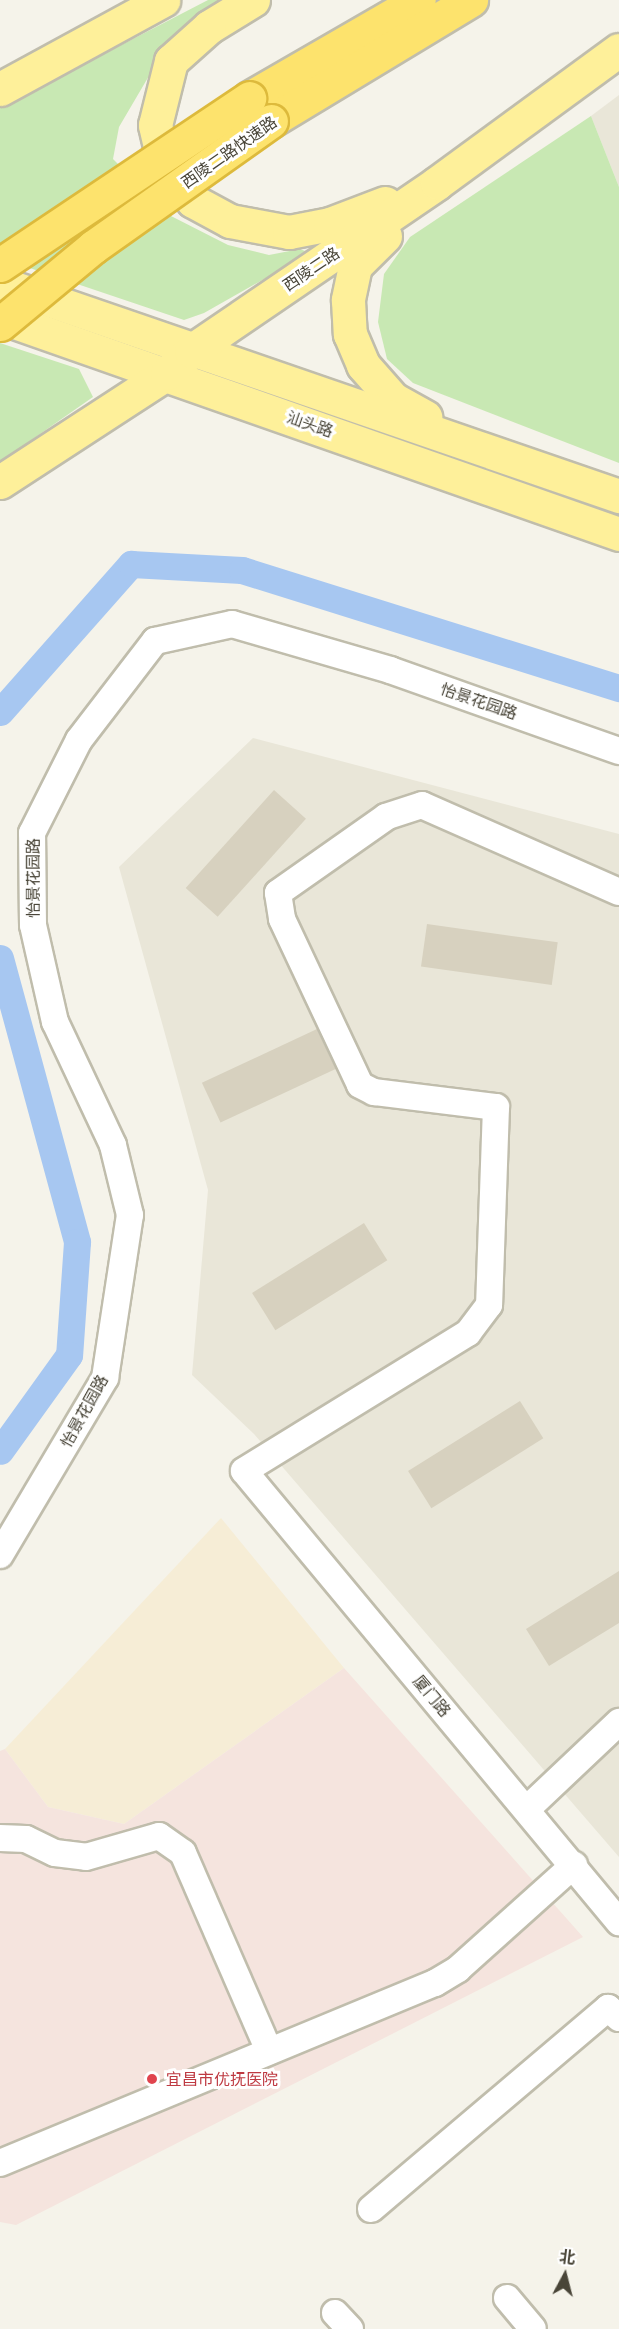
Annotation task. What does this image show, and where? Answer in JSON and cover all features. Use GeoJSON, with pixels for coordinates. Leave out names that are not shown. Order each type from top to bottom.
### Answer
{"type":"FeatureCollection","features":[{"type":"Feature","properties":{"kind":"highway","name":"西陵二路快速路"},"geometry":{"type":"LineString","coordinates":[[0,265],[249,98],[419,0]]}},
{"type":"Feature","properties":{"kind":"highway","name":"西陵二路快速路"},"geometry":{"type":"LineString","coordinates":[[0,324],[93,247],[271,121],[471,0]]}},
{"type":"Feature","properties":{"kind":"highway"},"geometry":{"type":"LineString","coordinates":[[411,37],[495,0]]}},
{"type":"Feature","properties":{"kind":"main road"},"geometry":{"type":"LineString","coordinates":[[0,88],[163,0]]}},
{"type":"Feature","properties":{"kind":"main road"},"geometry":{"type":"LineString","coordinates":[[253,0],[209,27],[171,61],[160,95],[155,125],[164,165],[193,201],[230,221],[289,232],[330,224],[437,183]]}},
{"type":"Feature","properties":{"kind":"main road","name":"西陵二路"},"geometry":{"type":"LineString","coordinates":[[0,482],[167,373],[191,351],[437,183],[619,50]]}},
{"type":"Feature","properties":{"kind":"main road"},"geometry":{"type":"LineString","coordinates":[[437,183],[355,266],[348,300],[350,334],[363,365],[393,399],[479,448]]}},
{"type":"Feature","properties":{"kind":"main road","name":"汕头路"},"geometry":{"type":"LineString","coordinates":[[0,283],[191,351],[619,496]]}},
{"type":"Feature","properties":{"kind":"main road","name":"汕头路"},"geometry":{"type":"LineString","coordinates":[[0,317],[167,373],[619,534]]}},
{"type":"Feature","properties":{"kind":"street","name":"怡景花园路"},"geometry":{"type":"LineString","coordinates":[[0,1554],[105,1378],[129,1215],[113,1146],[55,1022],[33,925],[32,833],[79,740],[155,641],[232,624],[390,670],[619,751]]}},
{"type":"Feature","properties":{"kind":"street","name":"厦门路"},"geometry":{"type":"LineString","coordinates":[[619,892],[422,805],[386,817],[278,893],[282,919],[360,1085],[374,1092],[496,1107],[489,1305],[468,1333],[244,1471],[574,1865],[619,1922]]}},
{"type":"Feature","properties":{"kind":"street"},"geometry":{"type":"LineString","coordinates":[[527,1809],[619,1722]]}},
{"type":"Feature","properties":{"kind":"street"},"geometry":{"type":"LineString","coordinates":[[0,1838],[26,1839],[55,1853],[86,1857],[159,1836],[183,1853],[269,2051]]}},
{"type":"Feature","properties":{"kind":"street"},"geometry":{"type":"LineString","coordinates":[[0,2163],[435,1983],[458,1969],[574,1865]]}},
{"type":"Feature","properties":{"kind":"street"},"geometry":{"type":"LineString","coordinates":[[371,2209],[608,2008],[619,2018]]}},
{"type":"Feature","properties":{"kind":"street"},"geometry":{"type":"LineString","coordinates":[[507,2298],[533,2329]]}},
{"type":"Feature","properties":{"kind":"shaded area"},"geometry":{"type":"Polygon","coordinates":[[[619,95],[619,187],[591,116],[619,95]]]}},
{"type":"Feature","properties":{"kind":"shaded area"},"geometry":{"type":"Polygon","coordinates":[[[253,738],[619,834],[619,1857],[254,1434],[192,1375],[208,1190],[119,867],[253,738]]]}},
{"type":"Feature","properties":{"kind":"shaded area"},"geometry":{"type":"Polygon","coordinates":[[[221,1518],[344,1668],[124,1824],[48,1807],[5,1749],[221,1518]]]}},
{"type":"Feature","properties":{"kind":"shaded area","name":"宜昌市优抚医院"},"geometry":{"type":"Polygon","coordinates":[[[344,1668],[583,1937],[16,2225],[0,2222],[0,1751],[5,1749],[48,1807],[124,1824],[344,1668]]]}},
{"type":"Feature","properties":{"kind":"green space"},"geometry":{"type":"Polygon","coordinates":[[[208,0],[232,0],[163,52],[119,127],[113,159],[169,215],[228,245],[269,255],[300,249],[310,253],[204,313],[184,320],[0,258],[0,108],[208,0]]]}},
{"type":"Feature","properties":{"kind":"green space"},"geometry":{"type":"Polygon","coordinates":[[[591,116],[619,187],[619,463],[413,383],[387,359],[378,322],[384,274],[410,237],[591,116]]]}},
{"type":"Feature","properties":{"kind":"green space"},"geometry":{"type":"Polygon","coordinates":[[[0,343],[79,369],[93,397],[0,462],[0,343]]]}},
{"type":"Feature","properties":{"kind":"building"},"geometry":{"type":"Polygon","coordinates":[[[274,790],[306,819],[218,917],[186,888],[274,790]]]}},
{"type":"Feature","properties":{"kind":"building"},"geometry":{"type":"Polygon","coordinates":[[[427,924],[558,942],[552,985],[421,967],[427,924]]]}},
{"type":"Feature","properties":{"kind":"building"},"geometry":{"type":"Polygon","coordinates":[[[317,1029],[336,1069],[220,1123],[202,1083],[317,1029]]]}},
{"type":"Feature","properties":{"kind":"building"},"geometry":{"type":"Polygon","coordinates":[[[364,1223],[387,1260],[275,1330],[252,1293],[364,1223]]]}},
{"type":"Feature","properties":{"kind":"building"},"geometry":{"type":"Polygon","coordinates":[[[520,1401],[543,1438],[431,1508],[408,1471],[520,1401]]]}},
{"type":"Feature","properties":{"kind":"building"},"geometry":{"type":"Polygon","coordinates":[[[619,1571],[619,1623],[549,1666],[526,1629],[619,1571]]]}},
{"type":"Feature","properties":{"kind":"waterway"},"geometry":{"type":"LineString","coordinates":[[0,712],[131,564],[242,570],[619,688]]}},
{"type":"Feature","properties":{"kind":"waterway"},"geometry":{"type":"LineString","coordinates":[[0,958],[77,1242],[69,1355],[0,1451]]}},
{"type":"Feature","properties":{"kind":"place","name":"宜昌市优抚医院"},"geometry":{"type":"Point","coordinates":[152,2079]}}]}
